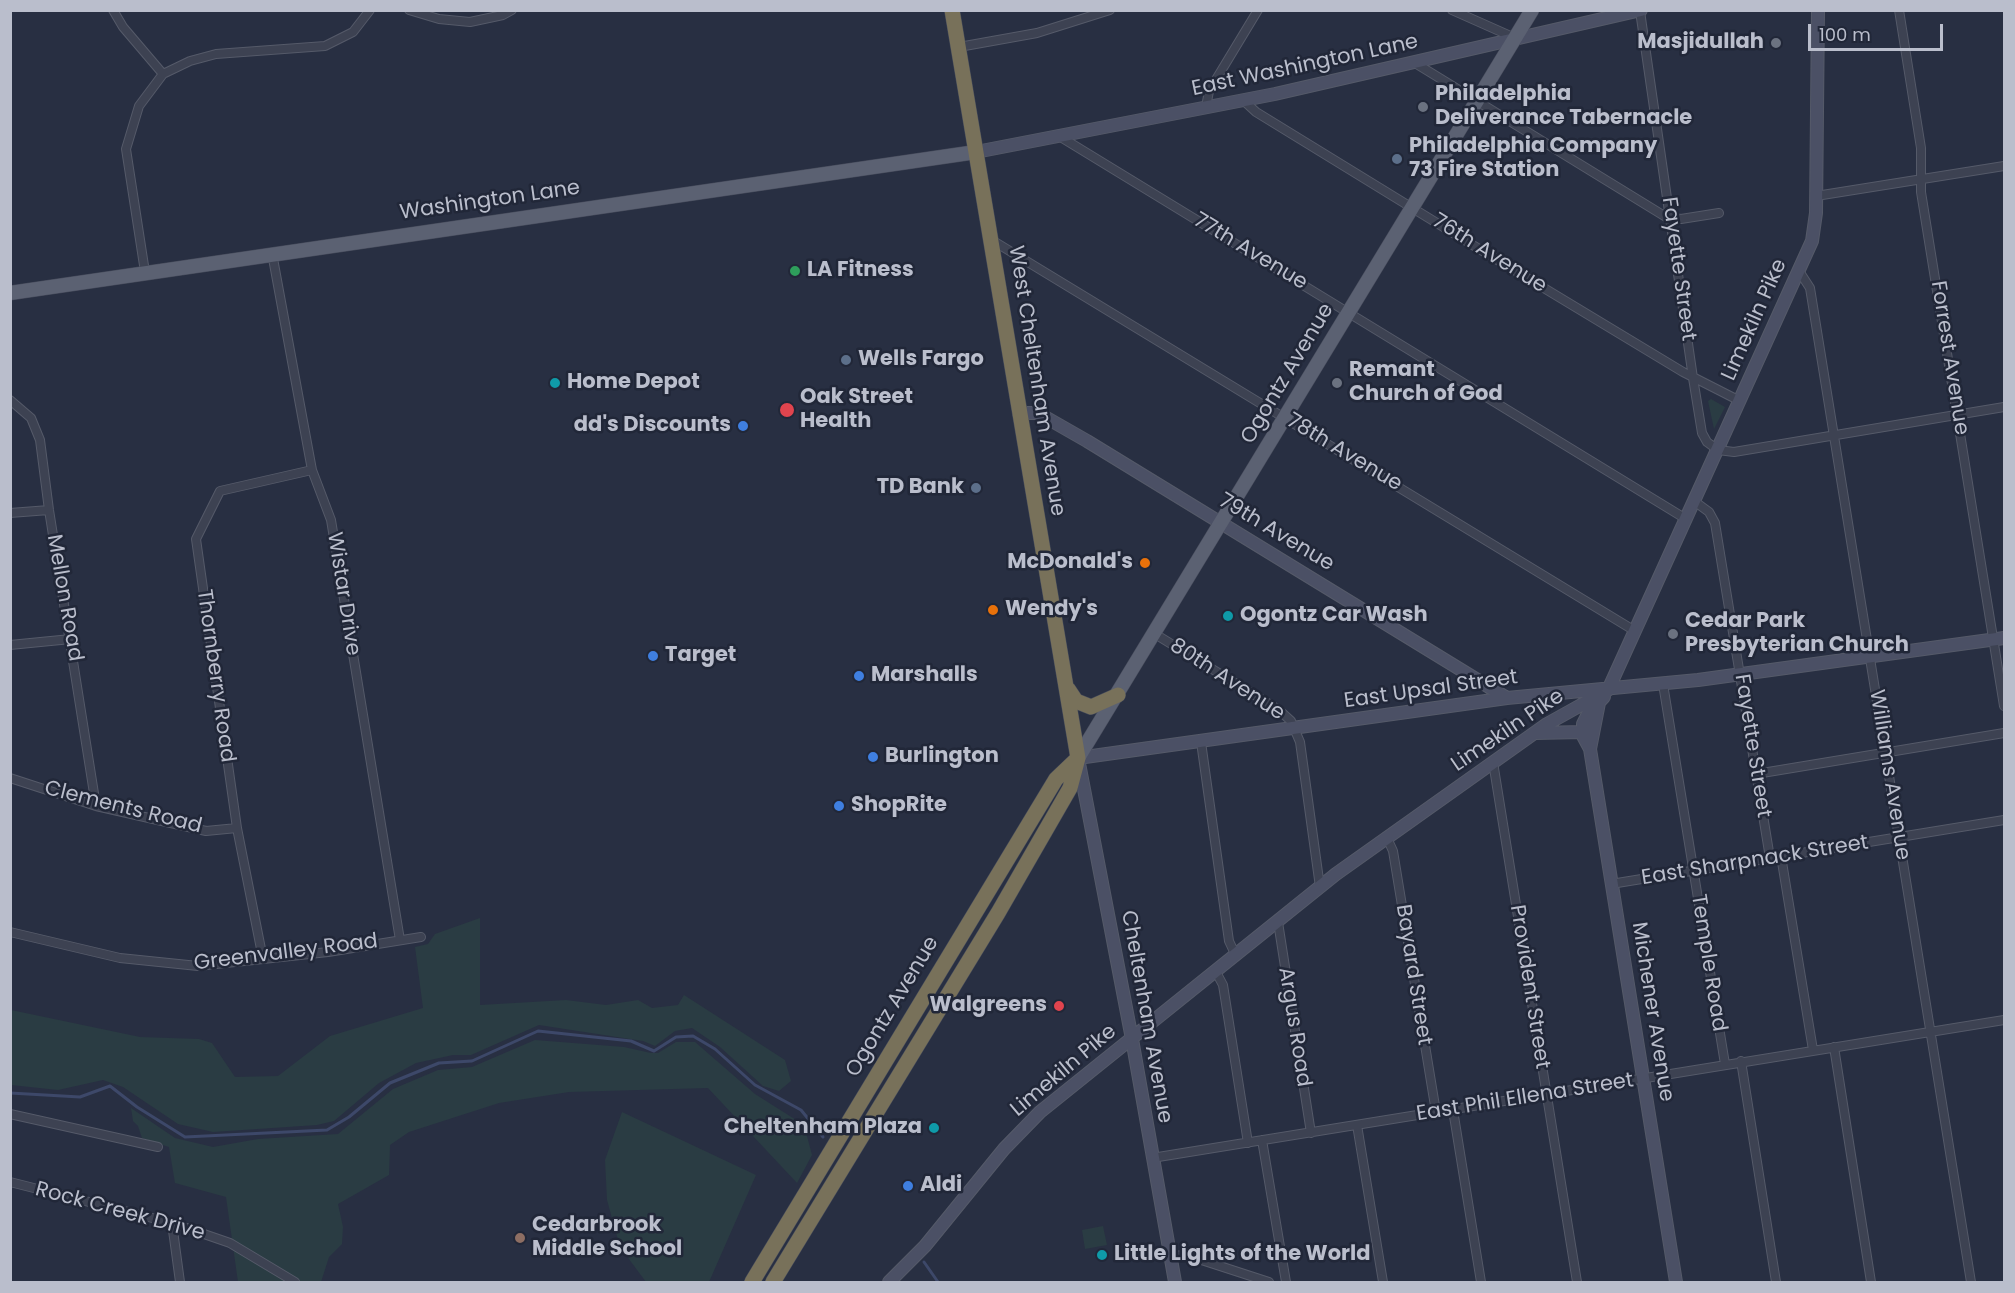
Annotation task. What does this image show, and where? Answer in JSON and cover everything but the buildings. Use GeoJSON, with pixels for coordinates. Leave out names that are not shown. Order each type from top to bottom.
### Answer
{"type":"FeatureCollection","features":[{"type":"Feature","properties":{"kind":"highway","name":"West Cheltenham Avenue"},"geometry":{"type":"LineString","coordinates":[[952,10],[1078,758]]}},
{"type":"Feature","properties":{"kind":"highway"},"geometry":{"type":"LineString","coordinates":[[1066,687],[1076,700],[1091,707],[1118,695]]}},
{"type":"Feature","properties":{"kind":"highway","name":"Ogontz Avenue"},"geometry":{"type":"LineString","coordinates":[[752,1282],[1056,779],[1078,758]]}},
{"type":"Feature","properties":{"kind":"highway","name":"Ogontz Avenue"},"geometry":{"type":"LineString","coordinates":[[773,1282],[998,913],[1070,788],[1078,758]]}},
{"type":"Feature","properties":{"kind":"main road","name":"Ogontz Avenue"},"geometry":{"type":"LineString","coordinates":[[1078,758],[1414,208],[1532,10]]}},
{"type":"Feature","properties":{"kind":"main road","name":"Washington Lane"},"geometry":{"type":"LineString","coordinates":[[10,293],[976,152]]}},
{"type":"Feature","properties":{"kind":"street"},"geometry":{"type":"LineString","coordinates":[[113,10],[123,27],[163,74]]}},
{"type":"Feature","properties":{"kind":"street"},"geometry":{"type":"LineString","coordinates":[[145,272],[126,149],[139,106],[163,74],[190,61],[216,54],[325,46],[353,32],[370,10]]}},
{"type":"Feature","properties":{"kind":"street"},"geometry":{"type":"LineString","coordinates":[[409,10],[439,19],[470,22],[503,15],[512,10]]}},
{"type":"Feature","properties":{"kind":"street"},"geometry":{"type":"LineString","coordinates":[[958,47],[1037,33],[1110,10]]}},
{"type":"Feature","properties":{"kind":"street"},"geometry":{"type":"LineString","coordinates":[[1206,107],[1209,91],[1258,10]]}},
{"type":"Feature","properties":{"kind":"street"},"geometry":{"type":"LineString","coordinates":[[1452,10],[1515,39]]}},
{"type":"Feature","properties":{"kind":"street","name":"Limekiln Pike"},"geometry":{"type":"LineString","coordinates":[[889,1282],[947,1220],[1024,1128],[1132,1039],[1320,887],[1535,733],[1608,690],[1814,235],[1818,10]]}},
{"type":"Feature","properties":{"kind":"street","name":"Forrest Avenue"},"geometry":{"type":"LineString","coordinates":[[1899,10],[1921,147],[1921,180],[1957,415],[1999,639],[2004,706]]}},
{"type":"Feature","properties":{"kind":"street","name":"East Washington Lane"},"geometry":{"type":"LineString","coordinates":[[976,152],[1243,100],[1641,11]]}},
{"type":"Feature","properties":{"kind":"street","name":"Fayette Street"},"geometry":{"type":"LineString","coordinates":[[1641,11],[1693,378],[1704,437],[1718,450]]}},
{"type":"Feature","properties":{"kind":"street"},"geometry":{"type":"LineString","coordinates":[[1415,63],[1671,219],[1719,213]]}},
{"type":"Feature","properties":{"kind":"street","name":"76th Avenue"},"geometry":{"type":"LineString","coordinates":[[1243,100],[1256,112],[1693,378],[1740,401]]}},
{"type":"Feature","properties":{"kind":"street","name":"77th Avenue"},"geometry":{"type":"LineString","coordinates":[[1059,136],[1686,519]]}},
{"type":"Feature","properties":{"kind":"street"},"geometry":{"type":"LineString","coordinates":[[1816,196],[2004,166]]}},
{"type":"Feature","properties":{"kind":"street","name":"78th Avenue"},"geometry":{"type":"LineString","coordinates":[[990,239],[1635,631]]}},
{"type":"Feature","properties":{"kind":"street","name":"Wistar Drive"},"geometry":{"type":"LineString","coordinates":[[272,253],[312,470],[331,520],[400,939]]}},
{"type":"Feature","properties":{"kind":"street","name":"Williams Avenue"},"geometry":{"type":"LineString","coordinates":[[1799,271],[1810,288],[1971,1282]]}},
{"type":"Feature","properties":{"kind":"street","name":"Mellon Road"},"geometry":{"type":"LineString","coordinates":[[10,400],[26,412],[36,426],[40,440],[96,806]]}},
{"type":"Feature","properties":{"kind":"street"},"geometry":{"type":"LineString","coordinates":[[1718,450],[1734,452],[2004,407]]}},
{"type":"Feature","properties":{"kind":"street","name":"79th Avenue"},"geometry":{"type":"LineString","coordinates":[[1019,413],[1038,413],[1507,698]]}},
{"type":"Feature","properties":{"kind":"street","name":"Thornberry Road"},"geometry":{"type":"LineString","coordinates":[[263,959],[237,828],[196,539],[220,491],[312,470]]}},
{"type":"Feature","properties":{"kind":"street","name":"Fayette Street"},"geometry":{"type":"LineString","coordinates":[[1694,501],[1709,512],[1714,523],[1770,858]]}},
{"type":"Feature","properties":{"kind":"street"},"geometry":{"type":"LineString","coordinates":[[10,513],[49,510]]}},
{"type":"Feature","properties":{"kind":"street","name":"80th Avenue"},"geometry":{"type":"LineString","coordinates":[[1155,634],[1279,710],[1295,729]]}},
{"type":"Feature","properties":{"kind":"street"},"geometry":{"type":"LineString","coordinates":[[10,645],[72,639]]}},
{"type":"Feature","properties":{"kind":"street","name":"East Upsal Street"},"geometry":{"type":"LineString","coordinates":[[1078,758],[1507,698],[1663,684],[1999,639]]}},
{"type":"Feature","properties":{"kind":"street","name":"Temple Road"},"geometry":{"type":"LineString","coordinates":[[1663,684],[1725,1064]]}},
{"type":"Feature","properties":{"kind":"street","name":"Michener Avenue"},"geometry":{"type":"LineString","coordinates":[[1608,690],[1588,714],[1583,732],[1590,749],[1676,1282]]}},
{"type":"Feature","properties":{"kind":"street","name":"Michener Avenue"},"geometry":{"type":"LineString","coordinates":[[1590,749],[1599,703]]}},
{"type":"Feature","properties":{"kind":"street"},"geometry":{"type":"LineString","coordinates":[[1295,729],[1300,742],[1320,887]]}},
{"type":"Feature","properties":{"kind":"street"},"geometry":{"type":"LineString","coordinates":[[1535,733],[1583,732]]}},
{"type":"Feature","properties":{"kind":"street"},"geometry":{"type":"LineString","coordinates":[[1756,774],[2004,733]]}},
{"type":"Feature","properties":{"kind":"street"},"geometry":{"type":"LineString","coordinates":[[1201,742],[1229,941],[1236,956]]}},
{"type":"Feature","properties":{"kind":"street","name":"Cheltenham Avenue"},"geometry":{"type":"LineString","coordinates":[[1078,758],[1132,1039],[1175,1282]]}},
{"type":"Feature","properties":{"kind":"street","name":"Provident Street"},"geometry":{"type":"LineString","coordinates":[[1493,762],[1577,1282]]}},
{"type":"Feature","properties":{"kind":"street","name":"Clements Road"},"geometry":{"type":"LineString","coordinates":[[10,778],[96,806],[206,831],[237,828]]}},
{"type":"Feature","properties":{"kind":"street","name":"East Sharpnack Street"},"geometry":{"type":"LineString","coordinates":[[1611,884],[2004,820]]}},
{"type":"Feature","properties":{"kind":"street","name":"Bayard Street"},"geometry":{"type":"LineString","coordinates":[[1387,838],[1393,850],[1436,1112]]}},
{"type":"Feature","properties":{"kind":"street"},"geometry":{"type":"LineString","coordinates":[[1781,856],[1813,1050]]}},
{"type":"Feature","properties":{"kind":"street","name":"Argus Road"},"geometry":{"type":"LineString","coordinates":[[1278,922],[1311,1132]]}},
{"type":"Feature","properties":{"kind":"street","name":"Greenvalley Road"},"geometry":{"type":"LineString","coordinates":[[10,932],[145,962],[198,966],[421,938]]}},
{"type":"Feature","properties":{"kind":"street"},"geometry":{"type":"LineString","coordinates":[[1216,972],[1223,985],[1248,1143]]}},
{"type":"Feature","properties":{"kind":"street","name":"East Phil Ellena Street"},"geometry":{"type":"LineString","coordinates":[[1152,1158],[2004,1020]]}},
{"type":"Feature","properties":{"kind":"street"},"geometry":{"type":"LineString","coordinates":[[1834,1047],[1871,1282]]}},
{"type":"Feature","properties":{"kind":"street"},"geometry":{"type":"LineString","coordinates":[[1741,1061],[1776,1282]]}},
{"type":"Feature","properties":{"kind":"street"},"geometry":{"type":"LineString","coordinates":[[1453,1110],[1481,1282]]}},
{"type":"Feature","properties":{"kind":"street"},"geometry":{"type":"LineString","coordinates":[[10,1114],[158,1147]]}},
{"type":"Feature","properties":{"kind":"street"},"geometry":{"type":"LineString","coordinates":[[1357,1125],[1383,1282]]}},
{"type":"Feature","properties":{"kind":"street"},"geometry":{"type":"LineString","coordinates":[[1262,1140],[1286,1282]]}},
{"type":"Feature","properties":{"kind":"street","name":"Rock Creek Drive"},"geometry":{"type":"LineString","coordinates":[[10,1182],[172,1223],[230,1243],[295,1282]]}},
{"type":"Feature","properties":{"kind":"street"},"geometry":{"type":"LineString","coordinates":[[172,1223],[180,1282]]}},
{"type":"Feature","properties":{"kind":"street"},"geometry":{"type":"LineString","coordinates":[[1170,1256],[1186,1255],[1269,1282]]}},
{"type":"Feature","properties":{"kind":"shaded area"},"geometry":{"type":"Polygon","coordinates":[[[1711,399],[1725,407],[1714,429],[1708,401],[1711,399]]]}},
{"type":"Feature","properties":{"kind":"shaded area"},"geometry":{"type":"Polygon","coordinates":[[[480,918],[480,1005],[566,1000],[606,1005],[638,1000],[652,1008],[678,1005],[684,995],[785,1060],[791,1081],[779,1091],[763,1086],[720,1047],[692,1028],[675,1031],[655,1046],[643,1041],[539,1025],[471,1055],[453,1055],[416,1063],[379,1083],[334,1121],[317,1125],[213,1132],[178,1124],[123,1087],[103,1080],[58,1090],[11,1085],[11,1010],[140,1037],[199,1039],[212,1043],[235,1077],[278,1076],[330,1036],[423,1008],[415,947],[428,944],[435,934],[480,918]]]}},
{"type":"Feature","properties":{"kind":"shaded area"},"geometry":{"type":"Polygon","coordinates":[[[535,1040],[624,1047],[651,1053],[658,1053],[676,1042],[695,1042],[755,1094],[804,1125],[812,1155],[797,1183],[708,1088],[569,1092],[499,1103],[409,1132],[390,1145],[389,1175],[338,1204],[343,1227],[342,1244],[329,1257],[321,1282],[238,1282],[226,1197],[175,1183],[169,1147],[142,1138],[138,1126],[133,1121],[131,1108],[175,1138],[213,1147],[258,1139],[338,1134],[393,1089],[438,1070],[472,1067],[535,1040]]]}},
{"type":"Feature","properties":{"kind":"shaded area"},"geometry":{"type":"Polygon","coordinates":[[[622,1112],[756,1175],[709,1282],[646,1282],[620,1247],[607,1200],[605,1160],[622,1112]]]}},
{"type":"Feature","properties":{"kind":"shaded area"},"geometry":{"type":"Polygon","coordinates":[[[1103,1226],[1107,1245],[1085,1249],[1082,1230],[1103,1226]]]}},
{"type":"Feature","properties":{"kind":"waterway"},"geometry":{"type":"LineString","coordinates":[[10,1093],[80,1097],[110,1086],[137,1107],[185,1137],[327,1130],[349,1117],[390,1083],[439,1063],[472,1061],[538,1031],[631,1041],[654,1051],[676,1037],[693,1036],[715,1049],[755,1085],[801,1110],[823,1137]]}},
{"type":"Feature","properties":{"kind":"waterway"},"geometry":{"type":"LineString","coordinates":[[924,1262],[938,1282]]}},
{"type":"Feature","properties":{"kind":"place","name":"Masjidullah"},"geometry":{"type":"Point","coordinates":[1776,43]}},
{"type":"Feature","properties":{"kind":"place","name":"Philadelphia Deliverance Tabernacle"},"geometry":{"type":"Point","coordinates":[1423,107]}},
{"type":"Feature","properties":{"kind":"place","name":"Philadelphia Company 73 Fire Station"},"geometry":{"type":"Point","coordinates":[1397,159]}},
{"type":"Feature","properties":{"kind":"place","name":"LA Fitness"},"geometry":{"type":"Point","coordinates":[795,271]}},
{"type":"Feature","properties":{"kind":"place","name":"Wells Fargo"},"geometry":{"type":"Point","coordinates":[846,360]}},
{"type":"Feature","properties":{"kind":"place","name":"Home Depot"},"geometry":{"type":"Point","coordinates":[555,383]}},
{"type":"Feature","properties":{"kind":"place","name":"Remant Church of God"},"geometry":{"type":"Point","coordinates":[1337,383]}},
{"type":"Feature","properties":{"kind":"place","name":"Oak Street Health"},"geometry":{"type":"Point","coordinates":[787,410]}},
{"type":"Feature","properties":{"kind":"place","name":"dd's Discounts"},"geometry":{"type":"Point","coordinates":[743,426]}},
{"type":"Feature","properties":{"kind":"place","name":"TD Bank"},"geometry":{"type":"Point","coordinates":[976,488]}},
{"type":"Feature","properties":{"kind":"place","name":"McDonald's"},"geometry":{"type":"Point","coordinates":[1145,563]}},
{"type":"Feature","properties":{"kind":"place","name":"Wendy's"},"geometry":{"type":"Point","coordinates":[993,610]}},
{"type":"Feature","properties":{"kind":"place","name":"Ogontz Car Wash"},"geometry":{"type":"Point","coordinates":[1228,616]}},
{"type":"Feature","properties":{"kind":"place","name":"Cedar Park Presbyterian Church"},"geometry":{"type":"Point","coordinates":[1673,634]}},
{"type":"Feature","properties":{"kind":"place","name":"Target"},"geometry":{"type":"Point","coordinates":[653,656]}},
{"type":"Feature","properties":{"kind":"place","name":"Marshalls"},"geometry":{"type":"Point","coordinates":[859,676]}},
{"type":"Feature","properties":{"kind":"place","name":"Burlington"},"geometry":{"type":"Point","coordinates":[873,757]}},
{"type":"Feature","properties":{"kind":"place","name":"ShopRite"},"geometry":{"type":"Point","coordinates":[839,806]}},
{"type":"Feature","properties":{"kind":"place","name":"Walgreens"},"geometry":{"type":"Point","coordinates":[1059,1006]}},
{"type":"Feature","properties":{"kind":"place","name":"Cheltenham Plaza"},"geometry":{"type":"Point","coordinates":[934,1128]}},
{"type":"Feature","properties":{"kind":"place","name":"Aldi"},"geometry":{"type":"Point","coordinates":[908,1186]}},
{"type":"Feature","properties":{"kind":"place","name":"Cedarbrook Middle School"},"geometry":{"type":"Point","coordinates":[520,1238]}},
{"type":"Feature","properties":{"kind":"place","name":"Little Lights of the World"},"geometry":{"type":"Point","coordinates":[1102,1255]}}]}
